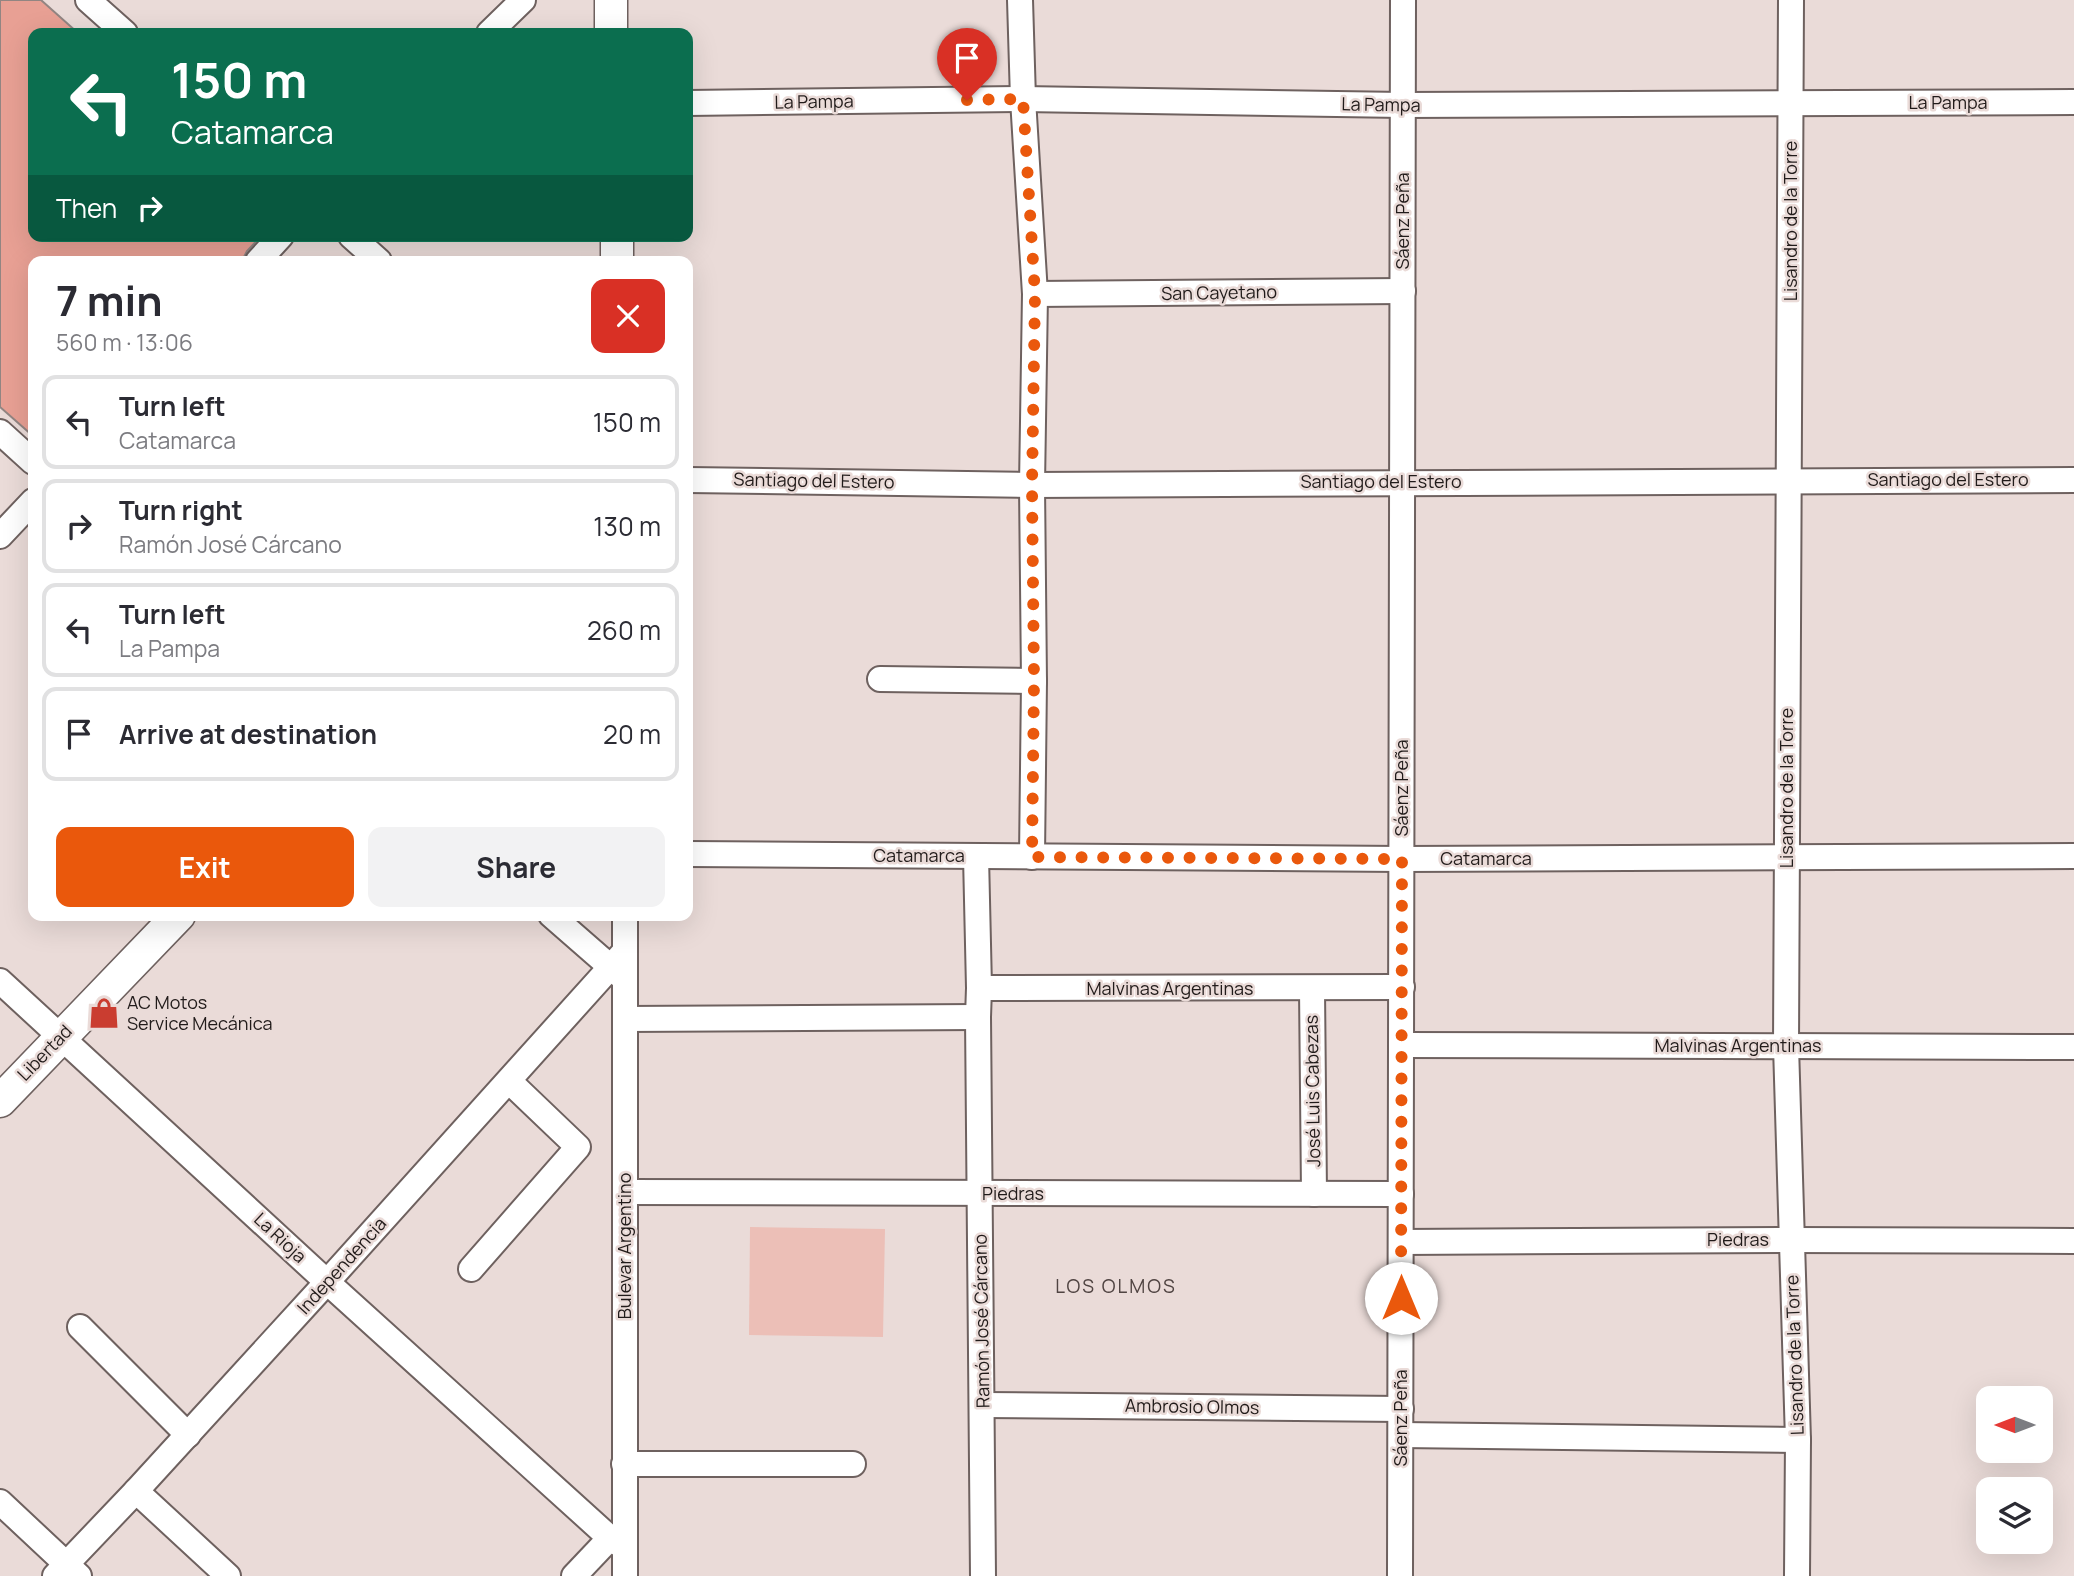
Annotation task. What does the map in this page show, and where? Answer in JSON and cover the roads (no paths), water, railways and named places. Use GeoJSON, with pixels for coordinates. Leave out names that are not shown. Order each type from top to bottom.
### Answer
{"type":"FeatureCollection","features":[{"type":"Feature","properties":{"kind":"main road"},"geometry":{"type":"LineString","coordinates":[[611,0],[611,28]]}},
{"type":"Feature","properties":{"kind":"main road"},"geometry":{"type":"LineString","coordinates":[[627,0],[627,28]]}},
{"type":"Feature","properties":{"kind":"main road","name":"Libertad"},"geometry":{"type":"LineString","coordinates":[[0,1101],[173,921]]}},
{"type":"Feature","properties":{"kind":"street"},"geometry":{"type":"LineString","coordinates":[[88,0],[119,28]]}},
{"type":"Feature","properties":{"kind":"street"},"geometry":{"type":"LineString","coordinates":[[493,28],[523,0]]}},
{"type":"Feature","properties":{"kind":"street"},"geometry":{"type":"LineString","coordinates":[[1020,0],[1035,294],[1032,857]]}},
{"type":"Feature","properties":{"kind":"street","name":"Sáenz Peña"},"geometry":{"type":"LineString","coordinates":[[1401,1576],[1403,0]]}},
{"type":"Feature","properties":{"kind":"street","name":"Lisandro de la Torre"},"geometry":{"type":"LineString","coordinates":[[1791,0],[1786,1046],[1798,1440],[1797,1576]]}},
{"type":"Feature","properties":{"kind":"street","name":"La Pampa"},"geometry":{"type":"LineString","coordinates":[[693,103],[1023,99],[1403,105],[2074,102]]}},
{"type":"Feature","properties":{"kind":"street"},"geometry":{"type":"LineString","coordinates":[[263,256],[275,242]]}},
{"type":"Feature","properties":{"kind":"street"},"geometry":{"type":"LineString","coordinates":[[358,242],[373,256]]}},
{"type":"Feature","properties":{"kind":"street","name":"San Cayetano"},"geometry":{"type":"LineString","coordinates":[[1035,294],[1403,291]]}},
{"type":"Feature","properties":{"kind":"street"},"geometry":{"type":"LineString","coordinates":[[0,432],[28,457]]}},
{"type":"Feature","properties":{"kind":"street","name":"Santiago del Estero"},"geometry":{"type":"LineString","coordinates":[[693,480],[1032,485],[2074,480]]}},
{"type":"Feature","properties":{"kind":"street"},"geometry":{"type":"LineString","coordinates":[[0,536],[28,506]]}},
{"type":"Feature","properties":{"kind":"street"},"geometry":{"type":"LineString","coordinates":[[880,679],[1034,681]]}},
{"type":"Feature","properties":{"kind":"street","name":"Catamarca"},"geometry":{"type":"LineString","coordinates":[[693,855],[1402,859],[2074,856]]}},
{"type":"Feature","properties":{"kind":"street","name":"Ramón José Cárcano"},"geometry":{"type":"LineString","coordinates":[[976,856],[983,1576]]}},
{"type":"Feature","properties":{"kind":"street"},"geometry":{"type":"LineString","coordinates":[[559,921],[621,966]]}},
{"type":"Feature","properties":{"kind":"street","name":"Bulevar Argentino"},"geometry":{"type":"LineString","coordinates":[[625,921],[621,966],[625,1019],[624,1464],[618,1543],[625,1576]]}},
{"type":"Feature","properties":{"kind":"street","name":"Independencia"},"geometry":{"type":"LineString","coordinates":[[67,1572],[136,1491],[509,1081],[621,966]]}},
{"type":"Feature","properties":{"kind":"street","name":"La Rioja"},"geometry":{"type":"LineString","coordinates":[[0,981],[327,1282],[618,1543]]}},
{"type":"Feature","properties":{"kind":"street","name":"Malvinas Argentinas"},"geometry":{"type":"LineString","coordinates":[[979,988],[1402,987]]}},
{"type":"Feature","properties":{"kind":"street","name":"José Luis Cabezas"},"geometry":{"type":"LineString","coordinates":[[1312,989],[1314,1194]]}},
{"type":"Feature","properties":{"kind":"street"},"geometry":{"type":"LineString","coordinates":[[625,1019],[978,1017]]}},
{"type":"Feature","properties":{"kind":"street","name":"Malvinas Argentinas"},"geometry":{"type":"LineString","coordinates":[[1401,1045],[2074,1047]]}},
{"type":"Feature","properties":{"kind":"street"},"geometry":{"type":"LineString","coordinates":[[471,1269],[578,1147],[509,1081]]}},
{"type":"Feature","properties":{"kind":"street","name":"Piedras"},"geometry":{"type":"LineString","coordinates":[[625,1192],[1401,1194]]}},
{"type":"Feature","properties":{"kind":"street","name":"Piedras"},"geometry":{"type":"LineString","coordinates":[[1401,1242],[2074,1241]]}},
{"type":"Feature","properties":{"kind":"street"},"geometry":{"type":"LineString","coordinates":[[80,1327],[188,1434]]}},
{"type":"Feature","properties":{"kind":"street","name":"Ambrosio Olmos"},"geometry":{"type":"LineString","coordinates":[[983,1405],[1401,1409]]}},
{"type":"Feature","properties":{"kind":"street"},"geometry":{"type":"LineString","coordinates":[[1401,1435],[1798,1440]]}},
{"type":"Feature","properties":{"kind":"street"},"geometry":{"type":"LineString","coordinates":[[624,1464],[853,1464]]}},
{"type":"Feature","properties":{"kind":"street"},"geometry":{"type":"LineString","coordinates":[[136,1491],[228,1576]]}},
{"type":"Feature","properties":{"kind":"street"},"geometry":{"type":"LineString","coordinates":[[0,1502],[67,1572]]}},
{"type":"Feature","properties":{"kind":"street"},"geometry":{"type":"LineString","coordinates":[[574,1576],[618,1543]]}},
{"type":"Feature","properties":{"kind":"place","name":"AC Motos Service Mecánica"},"geometry":{"type":"Point","coordinates":[104,1013]}},
{"type":"Feature","properties":{"kind":"district","name":"LOS OLMOS"},"geometry":{"type":"Point","coordinates":[1116,1286]}}]}
